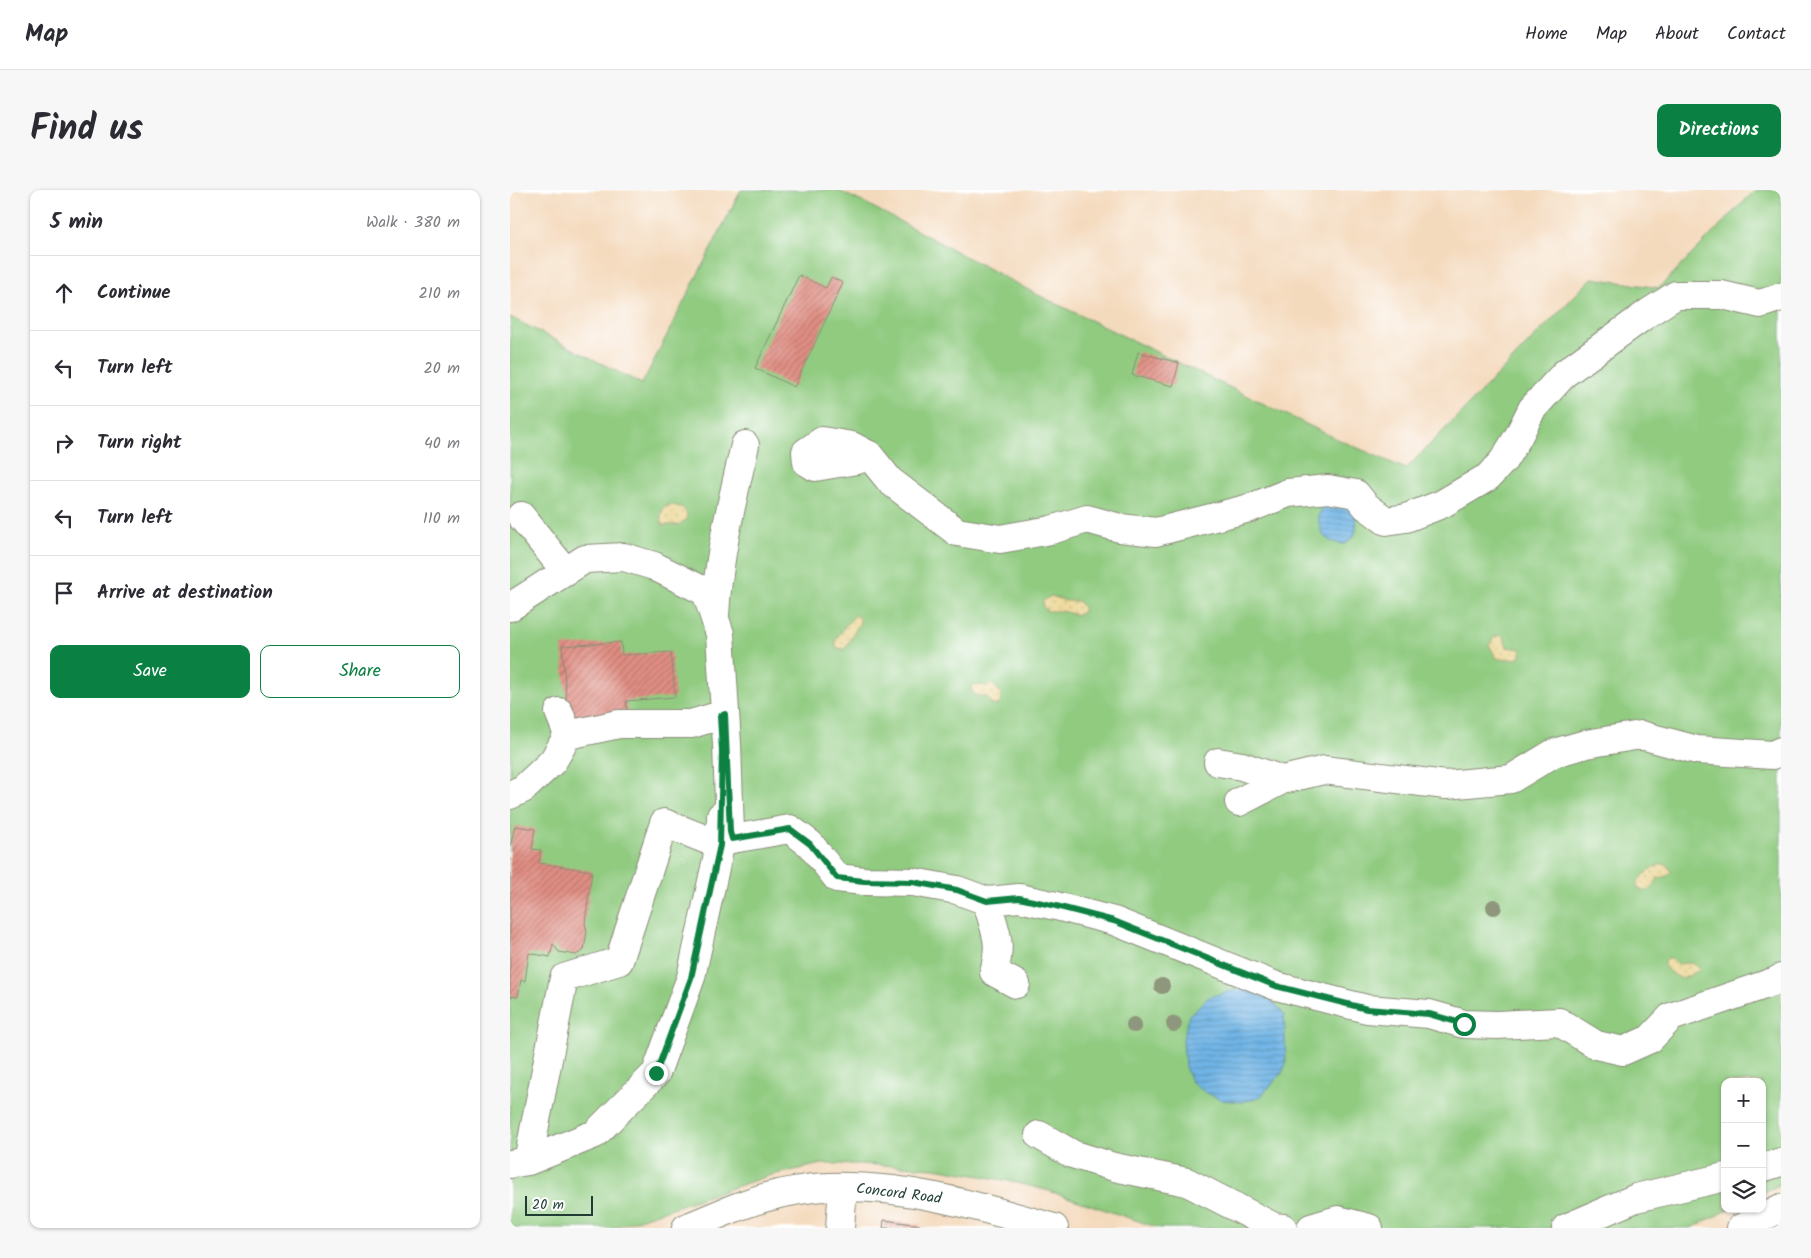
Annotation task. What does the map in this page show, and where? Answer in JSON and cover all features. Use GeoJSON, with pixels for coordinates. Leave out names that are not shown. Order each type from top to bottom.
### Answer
{"type":"FeatureCollection","features":[{"type":"Feature","properties":{"kind":"street"},"geometry":{"type":"LineString","coordinates":[[869,455],[890,481],[957,532],[1000,539],[1050,530],[1087,519],[1120,528],[1156,532],[1250,508],[1288,493],[1328,489],[1356,494],[1366,506],[1386,521],[1406,518],[1442,504],[1488,477],[1508,453],[1532,408],[1565,373],[1676,295],[1722,295],[1760,304],[1781,296]]}},
{"type":"Feature","properties":{"kind":"street"},"geometry":{"type":"LineString","coordinates":[[745,445],[726,526],[716,594],[714,630],[732,839],[790,829],[810,844],[837,878],[864,881],[913,882],[957,890],[987,901],[1019,898],[1114,921],[1276,986],[1367,1009],[1429,1014],[1464,1024],[1497,1025],[1559,1022],[1596,1045],[1623,1051],[1650,1039],[1671,1017],[1781,978]]}},
{"type":"Feature","properties":{"kind":"street"},"geometry":{"type":"LineString","coordinates":[[521,516],[566,572]]}},
{"type":"Feature","properties":{"kind":"street"},"geometry":{"type":"LineString","coordinates":[[510,607],[585,559],[624,557],[654,566],[706,592],[715,619]]}},
{"type":"Feature","properties":{"kind":"street"},"geometry":{"type":"LineString","coordinates":[[510,795],[523,789],[553,761],[563,723],[691,724],[722,715]]}},
{"type":"Feature","properties":{"kind":"street"},"geometry":{"type":"LineString","coordinates":[[519,1162],[595,1134],[656,1073],[691,978],[720,845],[722,715]]}},
{"type":"Feature","properties":{"kind":"street"},"geometry":{"type":"LineString","coordinates":[[1239,802],[1282,780],[1324,770],[1446,785],[1511,779],[1554,753],[1586,744],[1641,735],[1697,750],[1773,755],[1781,751]]}},
{"type":"Feature","properties":{"kind":"street"},"geometry":{"type":"LineString","coordinates":[[1218,762],[1242,766],[1282,780]]}},
{"type":"Feature","properties":{"kind":"street"},"geometry":{"type":"LineString","coordinates":[[519,1162],[564,978],[619,961],[664,823],[720,845]]}},
{"type":"Feature","properties":{"kind":"street"},"geometry":{"type":"LineString","coordinates":[[987,901],[998,934],[998,956],[994,972],[1016,984]]}},
{"type":"Feature","properties":{"kind":"street"},"geometry":{"type":"LineString","coordinates":[[1039,1136],[1072,1154],[1114,1166],[1187,1182],[1274,1227],[1283,1228]]}},
{"type":"Feature","properties":{"kind":"street"},"geometry":{"type":"LineString","coordinates":[[1766,1167],[1781,1162]]}},
{"type":"Feature","properties":{"kind":"street"},"geometry":{"type":"LineString","coordinates":[[1566,1228],[1636,1198],[1721,1178]]}},
{"type":"Feature","properties":{"kind":"street","name":"Concord Road"},"geometry":{"type":"LineString","coordinates":[[686,1228],[729,1210],[777,1195],[826,1187],[876,1187],[926,1195],[975,1205],[1054,1228]]}},
{"type":"Feature","properties":{"kind":"street"},"geometry":{"type":"LineString","coordinates":[[840,1228],[843,1187]]}},
{"type":"Feature","properties":{"kind":"street"},"geometry":{"type":"LineString","coordinates":[[1741,1228],[1781,1208]]}},
{"type":"Feature","properties":{"kind":"street"},"geometry":{"type":"LineString","coordinates":[[1311,1228],[1338,1220],[1369,1228]]}},
{"type":"Feature","properties":{"kind":"green space"},"geometry":{"type":"Polygon","coordinates":[[[741,190],[837,190],[869,205],[1036,294],[1335,438],[1406,469],[1592,278],[1659,288],[1755,190],[1781,190],[1781,1184],[1766,1191],[1766,1078],[1721,1078],[1722,1213],[1691,1228],[1159,1228],[1046,1190],[1009,1181],[935,1168],[822,1164],[771,1175],[612,1228],[510,1228],[510,317],[642,384],[741,190]]]}},
{"type":"Feature","properties":{"kind":"sand"},"geometry":{"type":"Polygon","coordinates":[[[669,505],[685,510],[686,520],[678,525],[663,525],[661,513],[669,505]]]}},
{"type":"Feature","properties":{"kind":"sand"},"geometry":{"type":"Polygon","coordinates":[[[1051,596],[1066,601],[1078,601],[1083,607],[1083,612],[1076,615],[1062,611],[1047,611],[1043,607],[1043,601],[1051,596]]]}},
{"type":"Feature","properties":{"kind":"sand"},"geometry":{"type":"Polygon","coordinates":[[[856,615],[860,622],[845,649],[837,648],[837,638],[856,615]]]}},
{"type":"Feature","properties":{"kind":"sand"},"geometry":{"type":"Polygon","coordinates":[[[1500,635],[1504,637],[1507,647],[1521,649],[1521,656],[1516,659],[1497,659],[1489,645],[1494,637],[1500,635]]]}},
{"type":"Feature","properties":{"kind":"sand"},"geometry":{"type":"Polygon","coordinates":[[[973,684],[986,686],[992,684],[1001,693],[1001,702],[996,706],[991,704],[987,697],[975,695],[971,690],[973,684]]]}},
{"type":"Feature","properties":{"kind":"sand"},"geometry":{"type":"Polygon","coordinates":[[[1661,864],[1666,865],[1671,872],[1667,876],[1657,879],[1654,886],[1649,890],[1640,890],[1637,887],[1639,880],[1661,864]]]}},
{"type":"Feature","properties":{"kind":"sand"},"geometry":{"type":"Polygon","coordinates":[[[1669,957],[1678,964],[1693,964],[1700,970],[1682,979],[1665,967],[1665,961],[1669,957]]]}},
{"type":"Feature","properties":{"kind":"water"},"geometry":{"type":"Polygon","coordinates":[[[1330,503],[1346,504],[1352,509],[1354,514],[1356,532],[1344,544],[1328,539],[1322,533],[1318,516],[1323,507],[1330,503]]]}},
{"type":"Feature","properties":{"kind":"water"},"geometry":{"type":"Polygon","coordinates":[[[1243,989],[1257,990],[1265,993],[1284,1014],[1286,1063],[1282,1073],[1259,1098],[1241,1102],[1222,1100],[1203,1091],[1191,1081],[1185,1067],[1183,1039],[1189,1015],[1209,997],[1243,989]]]}},
{"type":"Feature","properties":{"kind":"building"},"geometry":{"type":"Polygon","coordinates":[[[799,275],[826,288],[831,277],[843,283],[794,387],[755,368],[799,275]]]}},
{"type":"Feature","properties":{"kind":"building"},"geometry":{"type":"Polygon","coordinates":[[[1138,352],[1179,363],[1173,386],[1132,375],[1138,352]]]}},
{"type":"Feature","properties":{"kind":"building"},"geometry":{"type":"Polygon","coordinates":[[[621,642],[622,655],[671,652],[675,697],[626,701],[627,715],[568,720],[562,646],[621,642]]]}},
{"type":"Feature","properties":{"kind":"building"},"geometry":{"type":"Polygon","coordinates":[[[515,826],[535,829],[532,849],[541,850],[539,863],[592,871],[585,923],[587,931],[584,950],[576,955],[559,952],[553,944],[550,957],[529,953],[525,981],[521,980],[518,997],[510,996],[510,847],[515,826]]]}},
{"type":"Feature","properties":{"kind":"building"},"geometry":{"type":"Polygon","coordinates":[[[884,1220],[920,1225],[919,1228],[883,1228],[884,1220]]]}},
{"type":"Feature","properties":{"kind":"route"},"geometry":{"type":"LineString","coordinates":[[656,1073],[691,978],[720,845],[722,751],[720,716],[725,714],[730,832],[732,839],[790,829],[810,844],[837,878],[864,881],[913,882],[957,890],[987,901],[1019,898],[1056,906],[1114,921],[1276,986],[1367,1009],[1429,1014],[1464,1024]]}}]}
